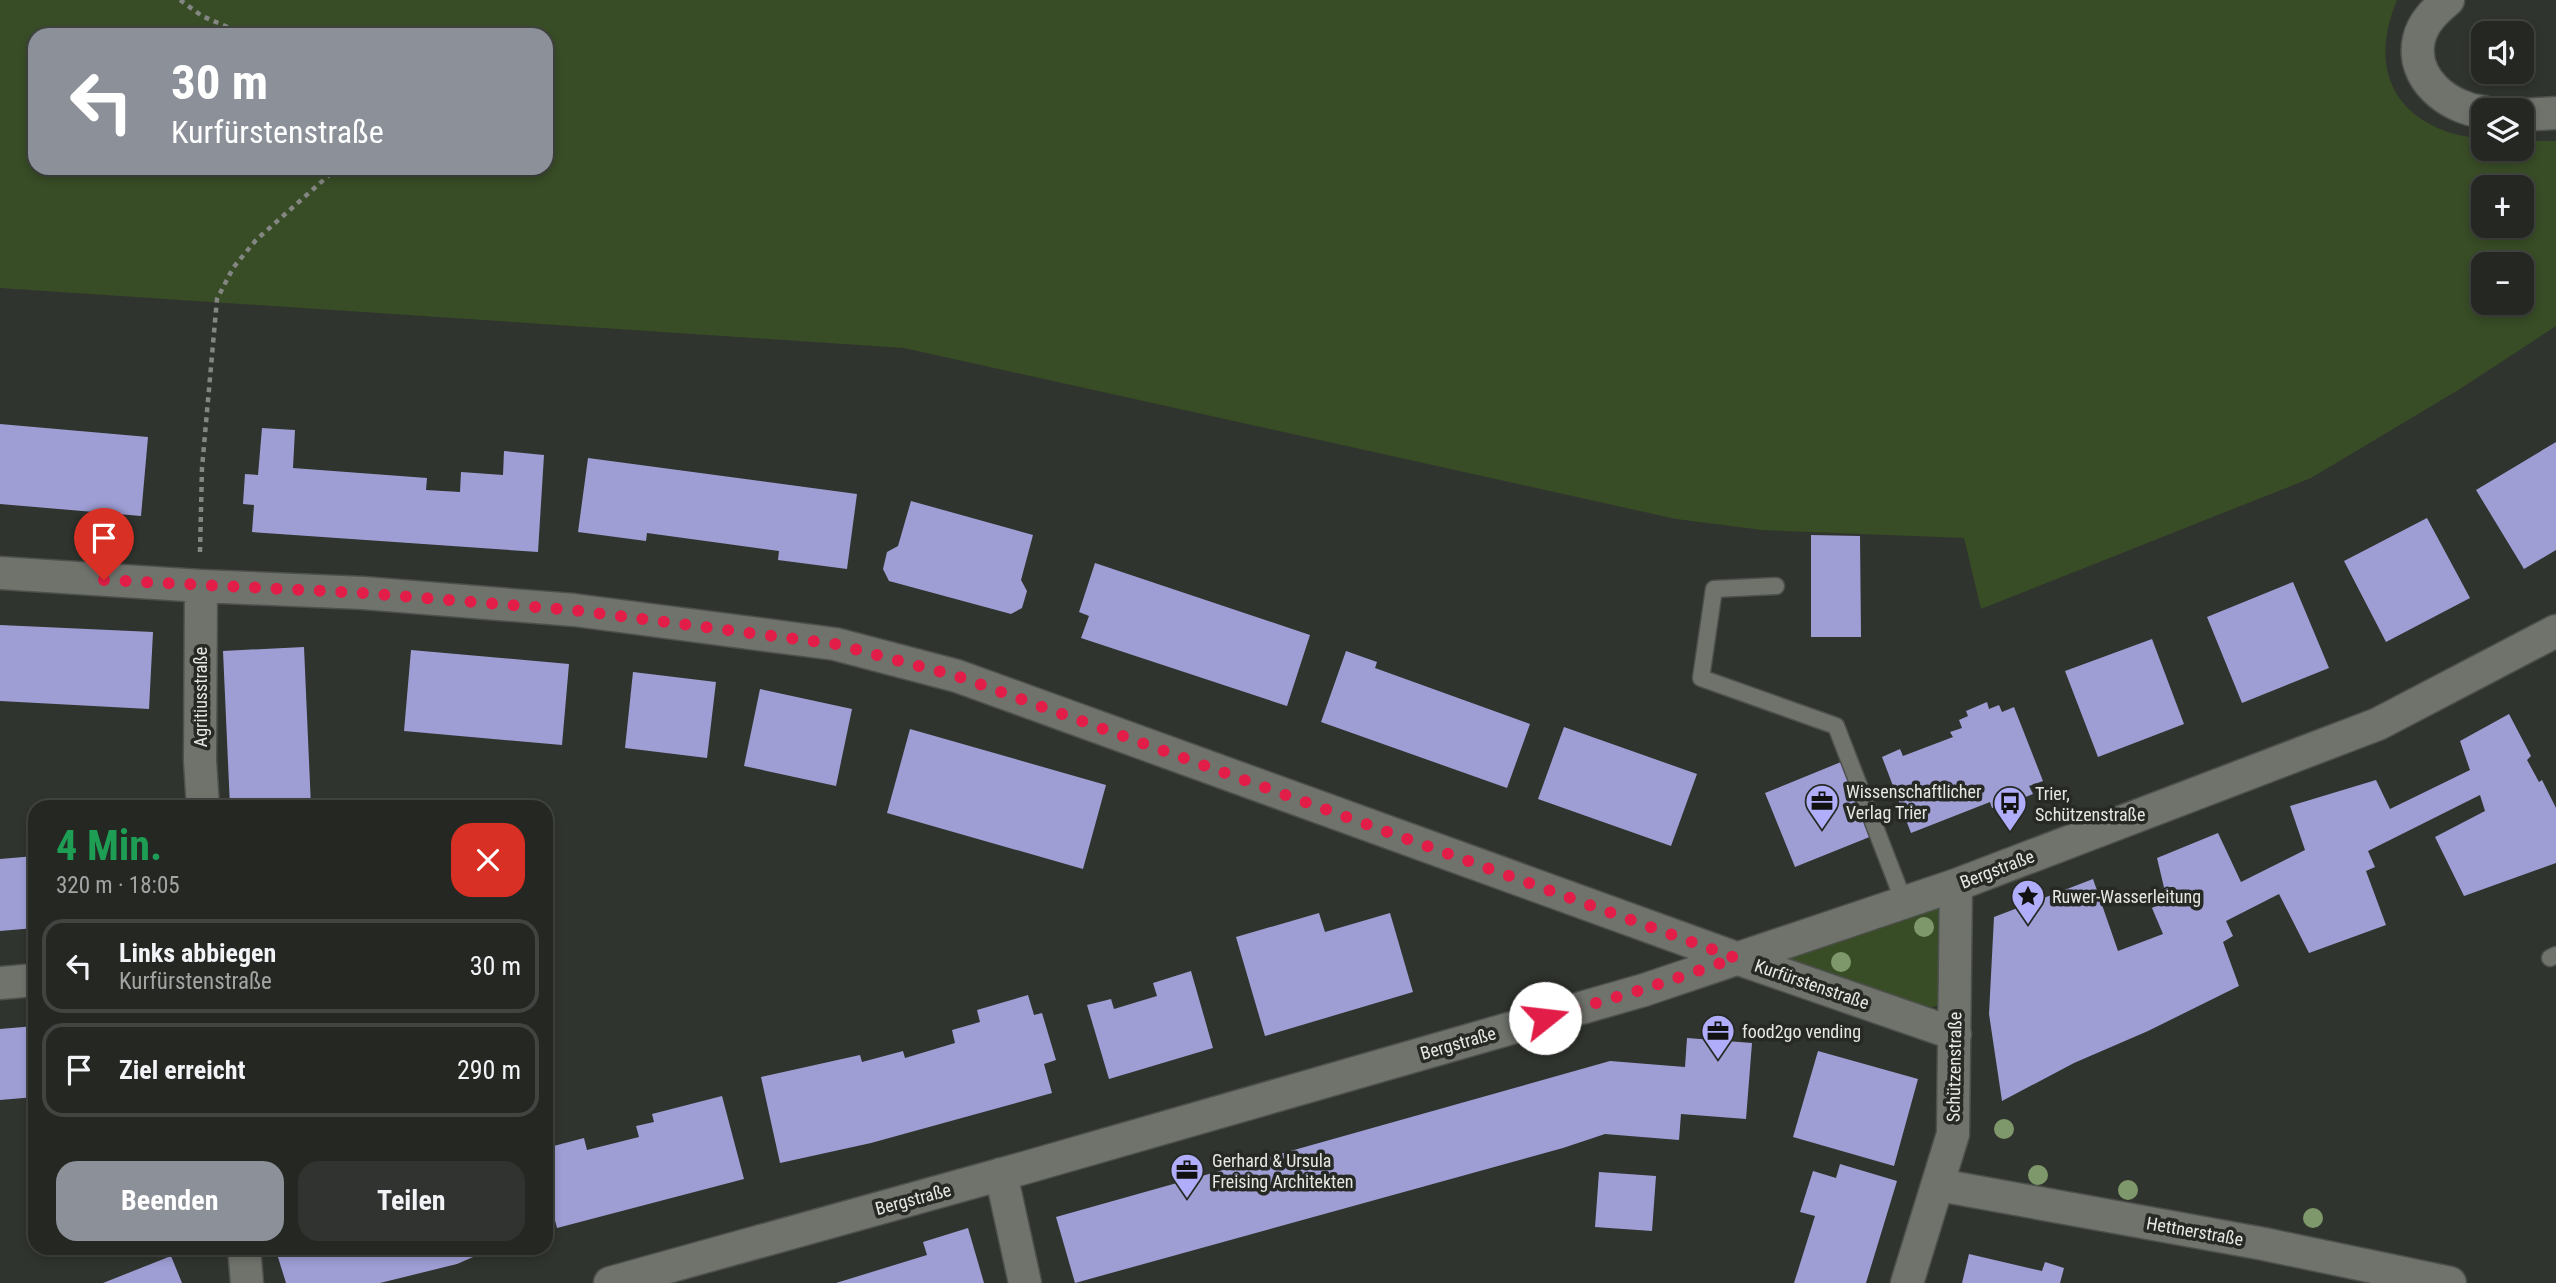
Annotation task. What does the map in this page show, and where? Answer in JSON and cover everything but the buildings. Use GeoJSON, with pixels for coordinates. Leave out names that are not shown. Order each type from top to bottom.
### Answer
{"type":"FeatureCollection","features":[{"type":"Feature","properties":{"kind":"street"},"geometry":{"type":"LineString","coordinates":[[2448,0],[2426,23],[2421,33],[2418,42],[2423,72],[2431,87],[2442,97],[2471,111]]}},
{"type":"Feature","properties":{"kind":"street"},"geometry":{"type":"LineString","coordinates":[[2534,114],[2556,113]]}},
{"type":"Feature","properties":{"kind":"street","name":"Kurfürstenstraße"},"geometry":{"type":"LineString","coordinates":[[0,573],[200,574],[363,593],[573,610],[835,644],[957,676],[1736,958],[1955,1034]]}},
{"type":"Feature","properties":{"kind":"street","name":"Agritiusstraße"},"geometry":{"type":"LineString","coordinates":[[200,574],[200,761],[203,800]]}},
{"type":"Feature","properties":{"kind":"street","name":"Bergstraße"},"geometry":{"type":"LineString","coordinates":[[610,1283],[1632,993],[1956,885],[2378,724],[2556,631]]}},
{"type":"Feature","properties":{"kind":"street","name":"Schützenstraße"},"geometry":{"type":"LineString","coordinates":[[1907,1283],[1954,1134],[1956,885]]}},
{"type":"Feature","properties":{"kind":"street"},"geometry":{"type":"LineString","coordinates":[[0,983],[28,981]]}},
{"type":"Feature","properties":{"kind":"street"},"geometry":{"type":"LineString","coordinates":[[1001,1174],[1025,1283]]}},
{"type":"Feature","properties":{"kind":"street","name":"Hettnerstraße"},"geometry":{"type":"LineString","coordinates":[[1939,1185],[2264,1244],[2450,1283]]}},
{"type":"Feature","properties":{"kind":"street"},"geometry":{"type":"LineString","coordinates":[[245,1255],[247,1283]]}},
{"type":"Feature","properties":{"kind":"lane"},"geometry":{"type":"LineString","coordinates":[[1776,586],[1714,589],[1702,678],[1836,726],[1904,902]]}},
{"type":"Feature","properties":{"kind":"path"},"geometry":{"type":"LineString","coordinates":[[180,0],[202,16],[230,28]]}},
{"type":"Feature","properties":{"kind":"path"},"geometry":{"type":"LineString","coordinates":[[200,574],[202,468],[217,299],[233,268],[256,240],[329,175]]}},
{"type":"Feature","properties":{"kind":"green space"},"geometry":{"type":"Polygon","coordinates":[[[0,0],[2397,0],[2386,39],[2386,58],[2388,75],[2406,106],[2440,129],[2471,137],[2471,161],[2534,161],[2534,141],[2556,141],[2556,326],[2460,389],[2311,478],[1981,609],[1964,538],[1762,530],[1676,519],[904,348],[0,288],[0,0]]]}},
{"type":"Feature","properties":{"kind":"green space"},"geometry":{"type":"Polygon","coordinates":[[[1943,904],[1940,1005],[1920,1010],[1768,961],[1943,904]]]}},
{"type":"Feature","properties":{"kind":"place","name":"Wissenschaftlicher Verlag Trier"},"geometry":{"type":"Point","coordinates":[1822,831]}},
{"type":"Feature","properties":{"kind":"place","name":"Trier, Schützenstraße"},"geometry":{"type":"Point","coordinates":[2010,833]}},
{"type":"Feature","properties":{"kind":"place","name":"Ruwer-Wasserleitung"},"geometry":{"type":"Point","coordinates":[2028,926]}},
{"type":"Feature","properties":{"kind":"place","name":"food2go vending"},"geometry":{"type":"Point","coordinates":[1718,1061]}},
{"type":"Feature","properties":{"kind":"place","name":"Gerhard & Ursula Freising Architekten"},"geometry":{"type":"Point","coordinates":[1187,1200]}},
{"type":"Feature","properties":{"kind":"route"},"geometry":{"type":"LineString","coordinates":[[104,580],[363,593],[573,610],[835,644],[957,676],[1736,958],[1545,1018]]}}]}
